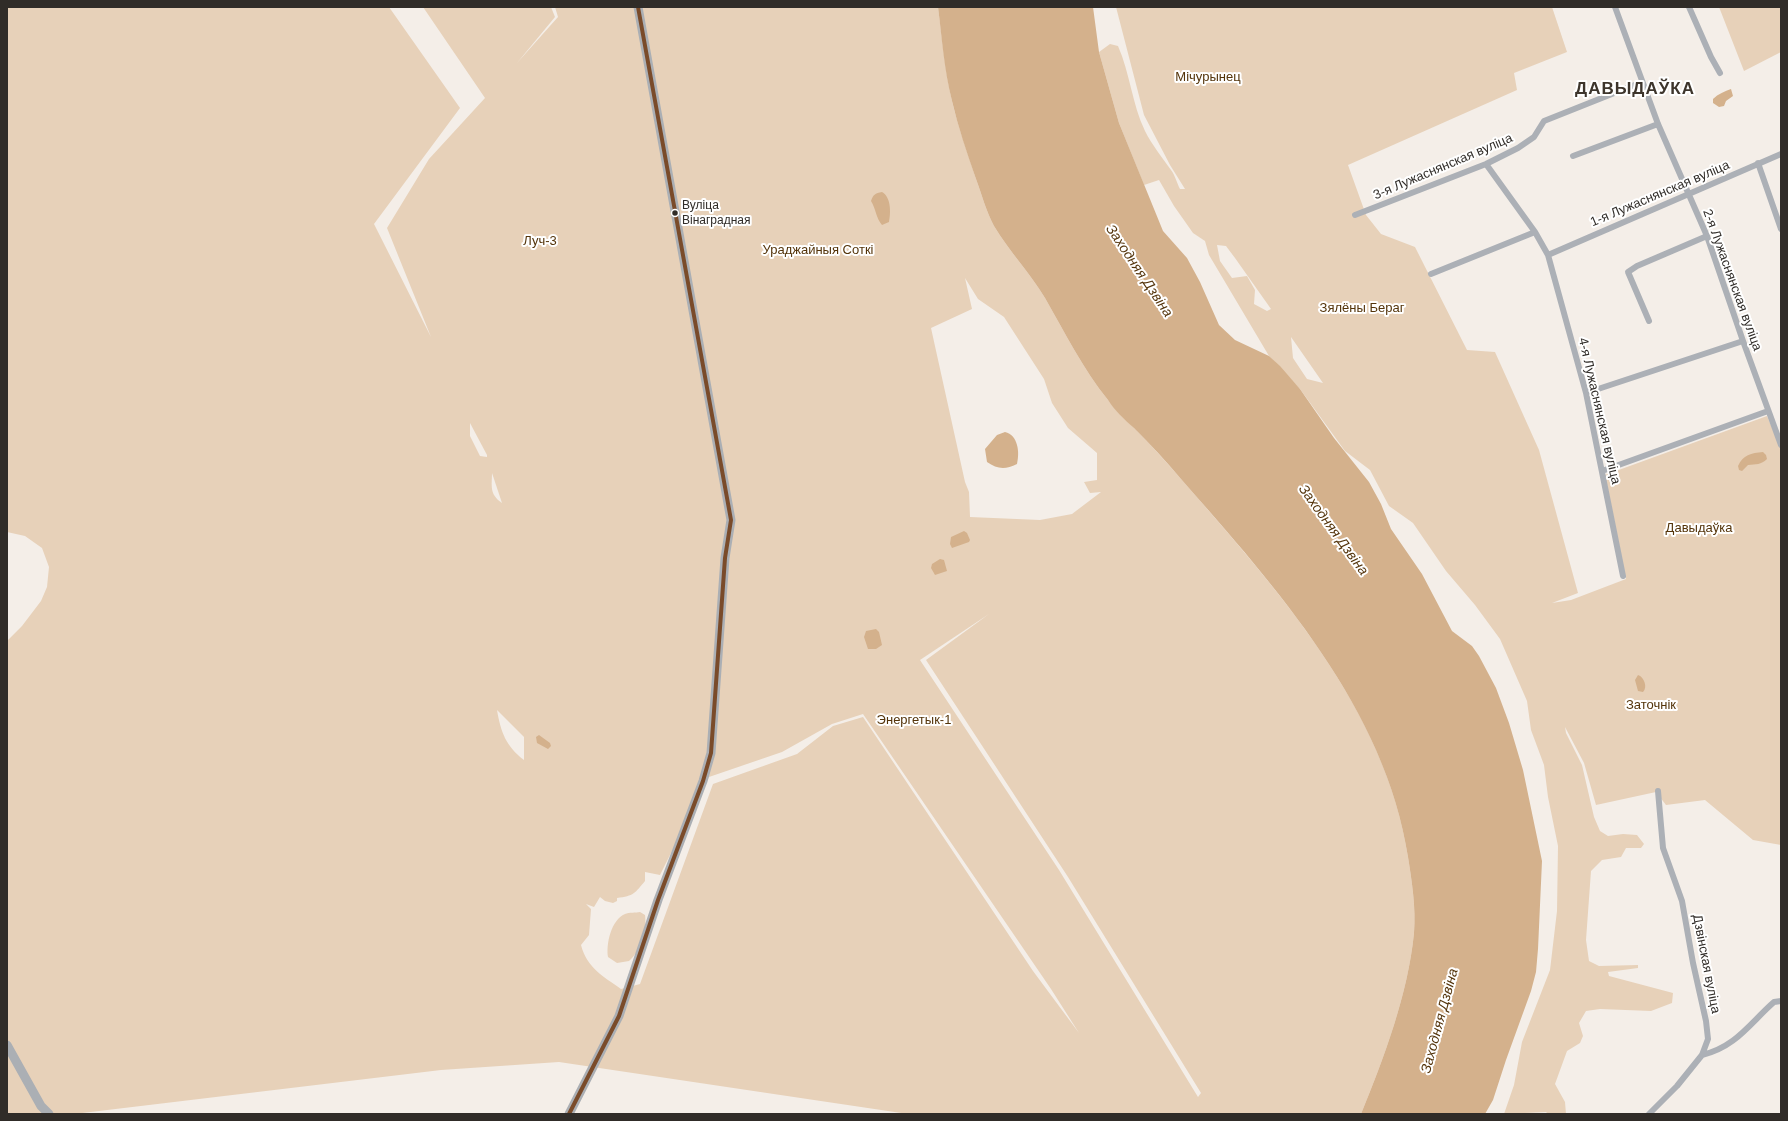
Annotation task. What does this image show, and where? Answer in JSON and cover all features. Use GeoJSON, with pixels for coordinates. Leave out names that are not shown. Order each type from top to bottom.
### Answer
{"type":"FeatureCollection","features":[{"type":"Feature","properties":{"kind":"street"},"geometry":{"type":"LineString","coordinates":[[568,1114],[619,1016],[658,900],[709,763],[716,707],[725,558],[731,520],[638,7]]}},
{"type":"Feature","properties":{"kind":"street","name":"2-я Лужаснянская вуліца"},"geometry":{"type":"LineString","coordinates":[[1615,7],[1658,124],[1689,193],[1706,236],[1781,445]]}},
{"type":"Feature","properties":{"kind":"street"},"geometry":{"type":"LineString","coordinates":[[1689,7],[1711,57],[1720,73]]}},
{"type":"Feature","properties":{"kind":"street","name":"3-я Лужаснянская вуліца"},"geometry":{"type":"LineString","coordinates":[[1355,215],[1486,164],[1518,148],[1534,137],[1544,121],[1642,82]]}},
{"type":"Feature","properties":{"kind":"street"},"geometry":{"type":"LineString","coordinates":[[1572,156],[1658,124]]}},
{"type":"Feature","properties":{"kind":"street","name":"1-я Лужаснянская вуліца"},"geometry":{"type":"LineString","coordinates":[[1548,254],[1781,154]]}},
{"type":"Feature","properties":{"kind":"street"},"geometry":{"type":"LineString","coordinates":[[1758,163],[1781,229]]}},
{"type":"Feature","properties":{"kind":"street","name":"4-я Лужаснянская вуліца"},"geometry":{"type":"LineString","coordinates":[[1486,164],[1535,232],[1548,254],[1586,393],[1623,576]]}},
{"type":"Feature","properties":{"kind":"street"},"geometry":{"type":"LineString","coordinates":[[1431,274],[1535,232]]}},
{"type":"Feature","properties":{"kind":"street"},"geometry":{"type":"LineString","coordinates":[[1649,321],[1628,272],[1637,266],[1706,236]]}},
{"type":"Feature","properties":{"kind":"street"},"geometry":{"type":"LineString","coordinates":[[1586,393],[1743,342]]}},
{"type":"Feature","properties":{"kind":"street"},"geometry":{"type":"LineString","coordinates":[[1602,471],[1768,412]]}},
{"type":"Feature","properties":{"kind":"street","name":"Дзвінская вуліца"},"geometry":{"type":"LineString","coordinates":[[1649,1114],[1677,1086],[1702,1055],[1708,1039],[1706,1021],[1693,963],[1682,901],[1663,848],[1658,791]]}},
{"type":"Feature","properties":{"kind":"street"},"geometry":{"type":"LineString","coordinates":[[1702,1055],[1716,1052],[1731,1043],[1774,1002],[1781,1001]]}},
{"type":"Feature","properties":{"kind":"street"},"geometry":{"type":"LineString","coordinates":[[7,1045],[41,1106],[49,1114]]}},
{"type":"Feature","properties":{"kind":"green space"},"geometry":{"type":"Polygon","coordinates":[[[7,7],[389,7],[460,108],[374,224],[431,337],[387,228],[429,159],[485,98],[423,7],[551,7],[555,17],[517,63],[558,17],[555,7],[938,7],[947,78],[954,111],[986,209],[994,226],[1045,298],[1082,363],[1108,400],[1155,449],[1217,520],[1289,607],[1322,653],[1352,701],[1377,751],[1396,803],[1408,857],[1413,895],[1414,933],[1411,956],[1401,1002],[1378,1071],[1361,1114],[908,1114],[559,1062],[441,1070],[74,1114],[7,1114],[7,641],[22,626],[41,601],[47,587],[49,567],[42,548],[25,536],[7,532],[7,7]],[[965,278],[972,309],[931,328],[965,482],[969,492],[970,517],[1040,520],[1072,514],[1101,492],[1090,493],[1084,482],[1097,480],[1097,453],[1068,428],[1052,403],[1044,379],[1004,317],[978,299],[965,278]],[[470,423],[470,436],[480,456],[487,457],[470,423]],[[492,473],[493,493],[502,503],[492,473]],[[989,614],[920,660],[1059,870],[1198,1097],[1201,1093],[1068,877],[926,660],[989,614]],[[497,710],[505,738],[513,750],[524,760],[524,737],[497,710]],[[863,714],[832,724],[782,752],[709,777],[660,875],[645,872],[645,881],[636,891],[631,895],[617,898],[617,901],[613,903],[605,901],[600,897],[594,907],[586,904],[591,909],[589,935],[581,945],[587,960],[596,971],[621,989],[640,984],[713,784],[797,754],[833,726],[863,717],[1033,971],[1079,1033],[1051,989],[863,714]]]}},
{"type":"Feature","properties":{"kind":"green space"},"geometry":{"type":"Polygon","coordinates":[[[1116,7],[1552,7],[1567,52],[1514,73],[1517,90],[1348,165],[1366,215],[1381,234],[1415,247],[1467,350],[1495,352],[1539,450],[1578,593],[1552,603],[1571,600],[1626,579],[1605,475],[1767,416],[1778,442],[1781,442],[1781,845],[1753,840],[1705,800],[1666,805],[1656,792],[1596,805],[1584,763],[1565,727],[1566,733],[1582,765],[1594,817],[1600,831],[1608,836],[1623,834],[1637,835],[1644,844],[1641,848],[1626,848],[1621,857],[1602,860],[1591,871],[1586,940],[1589,961],[1599,966],[1638,965],[1638,968],[1608,972],[1609,976],[1673,993],[1672,1003],[1651,1011],[1600,1009],[1586,1011],[1579,1023],[1583,1036],[1580,1043],[1567,1051],[1555,1084],[1565,1102],[1566,1114],[1548,1114],[1546,1112],[1504,1114],[1514,1085],[1522,1042],[1550,970],[1557,911],[1558,846],[1548,797],[1544,765],[1531,730],[1527,701],[1500,639],[1475,605],[1446,571],[1413,523],[1389,506],[1370,470],[1345,451],[1300,389],[1269,356],[1209,255],[1205,241],[1193,233],[1174,206],[1159,180],[1144,185],[1119,123],[1099,52],[1110,44],[1118,46],[1137,110],[1145,131],[1172,172],[1180,189],[1185,189],[1170,165],[1144,115],[1116,7]],[[1217,245],[1220,261],[1232,278],[1247,276],[1255,290],[1254,304],[1267,311],[1271,309],[1226,246],[1217,245]],[[1291,337],[1293,358],[1307,379],[1323,383],[1291,337]]]}},
{"type":"Feature","properties":{"kind":"green space"},"geometry":{"type":"Polygon","coordinates":[[[1719,7],[1781,7],[1781,52],[1744,71],[1719,7]]]}},
{"type":"Feature","properties":{"kind":"green space"},"geometry":{"type":"Polygon","coordinates":[[[640,912],[645,915],[645,927],[640,946],[629,961],[617,963],[608,957],[610,933],[616,921],[620,917],[628,913],[640,912]]]}},
{"type":"Feature","properties":{"kind":"water","name":"Заходняя Дзвіна"},"geometry":{"type":"Polygon","coordinates":[[[938,7],[1093,7],[1099,52],[1119,123],[1163,231],[1187,258],[1200,282],[1219,325],[1235,340],[1269,356],[1280,366],[1300,389],[1334,438],[1369,482],[1381,504],[1391,529],[1422,574],[1452,631],[1472,646],[1496,688],[1509,723],[1523,770],[1542,861],[1536,972],[1531,991],[1493,1100],[1485,1114],[1361,1114],[1378,1071],[1401,1002],[1411,956],[1414,933],[1413,895],[1408,857],[1396,803],[1377,751],[1352,701],[1322,653],[1289,607],[1170,466],[1114,408],[1082,363],[1045,298],[994,226],[986,209],[954,111],[945,66],[938,7]]]}},
{"type":"Feature","properties":{"kind":"water"},"geometry":{"type":"Polygon","coordinates":[[[1731,89],[1733,96],[1726,101],[1724,106],[1719,107],[1713,103],[1713,99],[1715,97],[1731,89]]]}},
{"type":"Feature","properties":{"kind":"water"},"geometry":{"type":"Polygon","coordinates":[[[882,192],[889,201],[890,214],[889,222],[882,225],[871,201],[875,195],[882,192]]]}},
{"type":"Feature","properties":{"kind":"water"},"geometry":{"type":"Polygon","coordinates":[[[1005,432],[1015,440],[1018,449],[1018,459],[1017,464],[1001,468],[987,462],[985,449],[997,435],[1005,432]]]}},
{"type":"Feature","properties":{"kind":"water"},"geometry":{"type":"Polygon","coordinates":[[[1763,452],[1767,459],[1765,461],[1758,464],[1748,465],[1742,471],[1739,470],[1738,466],[1742,459],[1751,454],[1763,452]]]}},
{"type":"Feature","properties":{"kind":"water"},"geometry":{"type":"Polygon","coordinates":[[[964,531],[967,533],[970,540],[969,542],[952,548],[950,544],[951,537],[964,531]]]}},
{"type":"Feature","properties":{"kind":"water"},"geometry":{"type":"Polygon","coordinates":[[[940,559],[944,560],[947,571],[935,575],[931,568],[932,564],[940,559]]]}},
{"type":"Feature","properties":{"kind":"water"},"geometry":{"type":"Polygon","coordinates":[[[876,629],[879,632],[882,645],[876,649],[868,649],[864,637],[866,631],[876,629]]]}},
{"type":"Feature","properties":{"kind":"water"},"geometry":{"type":"Polygon","coordinates":[[[1638,675],[1645,682],[1643,692],[1638,691],[1635,680],[1638,675]]]}},
{"type":"Feature","properties":{"kind":"water"},"geometry":{"type":"Polygon","coordinates":[[[539,735],[550,743],[551,746],[548,749],[537,743],[536,737],[539,735]]]}},
{"type":"Feature","properties":{"kind":"transit line"},"geometry":{"type":"LineString","coordinates":[[569,1114],[619,1016],[658,900],[703,781],[711,753],[725,558],[731,520],[638,7]]}},
{"type":"Feature","properties":{"kind":"place","name":"Вуліца Вінаградная"},"geometry":{"type":"Point","coordinates":[675,213]}},
{"type":"Feature","properties":{"kind":"district","name":"ДАВЫДАЎКА"},"geometry":{"type":"Point","coordinates":[1635,89]}},
{"type":"Feature","properties":{"kind":"park label","name":"Мічурынец"},"geometry":{"type":"Point","coordinates":[1208,77]}},
{"type":"Feature","properties":{"kind":"park label","name":"Луч-3"},"geometry":{"type":"Point","coordinates":[540,241]}},
{"type":"Feature","properties":{"kind":"park label","name":"Ураджайныя Соткі"},"geometry":{"type":"Point","coordinates":[818,250]}},
{"type":"Feature","properties":{"kind":"park label","name":"Зялёны Бераг"},"geometry":{"type":"Point","coordinates":[1362,308]}},
{"type":"Feature","properties":{"kind":"park label","name":"Давыдаўка"},"geometry":{"type":"Point","coordinates":[1699,528]}},
{"type":"Feature","properties":{"kind":"park label","name":"Заточнік"},"geometry":{"type":"Point","coordinates":[1651,705]}},
{"type":"Feature","properties":{"kind":"park label","name":"Энергетык-1"},"geometry":{"type":"Point","coordinates":[914,720]}}]}
